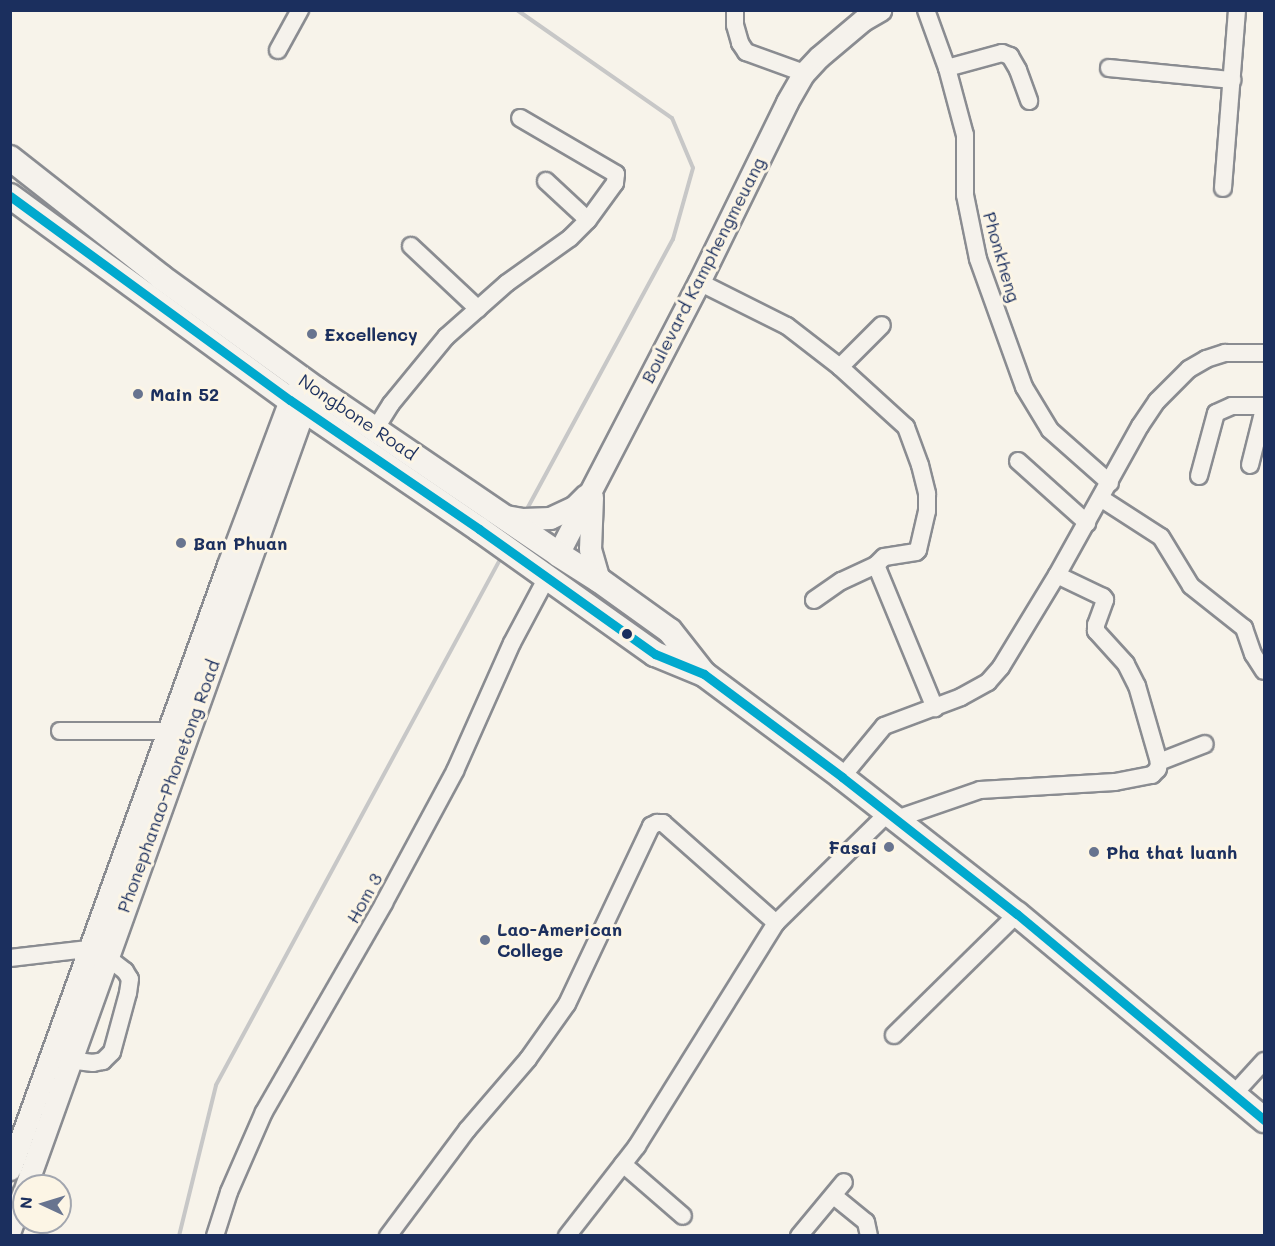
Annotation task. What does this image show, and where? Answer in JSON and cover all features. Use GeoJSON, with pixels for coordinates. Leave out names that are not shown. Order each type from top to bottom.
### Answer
{"type":"FeatureCollection","features":[{"type":"Feature","properties":{"kind":"highway","name":"Nongbone Road"},"geometry":{"type":"LineString","coordinates":[[10,158],[161,277],[304,395],[376,428],[490,518],[525,562],[546,579],[655,654],[704,674],[842,777],[1017,914],[1264,1120]]}},
{"type":"Feature","properties":{"kind":"highway","name":"Nongbone Road"},"geometry":{"type":"LineString","coordinates":[[10,196],[490,518],[536,540],[599,580],[670,631],[704,674]]}},
{"type":"Feature","properties":{"kind":"highway"},"geometry":{"type":"LineString","coordinates":[[546,579],[558,554]]}},
{"type":"Feature","properties":{"kind":"main road","name":"Boulevard Kamphengmeuang"},"geometry":{"type":"LineString","coordinates":[[558,554],[699,282],[787,102],[804,73],[838,40],[880,10]]}},
{"type":"Feature","properties":{"kind":"main road","name":"Phonephanao-Phonetong Road"},"geometry":{"type":"LineString","coordinates":[[30,1174],[70,1060],[98,953],[167,731],[304,395]]}},
{"type":"Feature","properties":{"kind":"main road","name":"Phonephanao-Phonetong Road"},"geometry":{"type":"LineString","coordinates":[[11,1165],[98,953],[304,395]]}},
{"type":"Feature","properties":{"kind":"main road"},"geometry":{"type":"LineString","coordinates":[[490,518],[550,518],[574,507],[593,488]]}},
{"type":"Feature","properties":{"kind":"main road"},"geometry":{"type":"LineString","coordinates":[[593,488],[590,549],[599,580]]}},
{"type":"Feature","properties":{"kind":"street"},"geometry":{"type":"LineString","coordinates":[[278,50],[300,10]]}},
{"type":"Feature","properties":{"kind":"street"},"geometry":{"type":"LineString","coordinates":[[735,10],[735,26],[740,43],[746,52],[804,73]]}},
{"type":"Feature","properties":{"kind":"street","name":"Phonkheng"},"geometry":{"type":"LineString","coordinates":[[926,10],[947,68],[965,135],[964,195],[978,259],[1024,387],[1050,430],[1110,483]]}},
{"type":"Feature","properties":{"kind":"street"},"geometry":{"type":"LineString","coordinates":[[1224,188],[1237,10]]}},
{"type":"Feature","properties":{"kind":"street"},"geometry":{"type":"LineString","coordinates":[[947,68],[1002,52],[1010,56],[1018,70],[1029,101]]}},
{"type":"Feature","properties":{"kind":"street"},"geometry":{"type":"LineString","coordinates":[[1109,68],[1232,80]]}},
{"type":"Feature","properties":{"kind":"street"},"geometry":{"type":"LineString","coordinates":[[376,428],[391,404],[446,337],[507,283],[570,238],[588,220],[615,183],[616,174],[520,118]]}},
{"type":"Feature","properties":{"kind":"street"},"geometry":{"type":"LineString","coordinates":[[546,181],[588,220]]}},
{"type":"Feature","properties":{"kind":"street"},"geometry":{"type":"LineString","coordinates":[[411,246],[478,309]]}},
{"type":"Feature","properties":{"kind":"street"},"geometry":{"type":"LineString","coordinates":[[699,282],[787,326],[840,367],[906,426],[920,465],[927,494],[927,511],[918,550],[884,557],[876,565],[841,581],[814,600]]}},
{"type":"Feature","properties":{"kind":"street"},"geometry":{"type":"LineString","coordinates":[[840,367],[882,325]]}},
{"type":"Feature","properties":{"kind":"street"},"geometry":{"type":"LineString","coordinates":[[842,777],[884,726],[936,708],[988,682],[1000,667],[1057,575],[1102,499],[1140,426],[1157,401],[1189,369],[1206,359],[1225,353],[1264,352]]}},
{"type":"Feature","properties":{"kind":"street"},"geometry":{"type":"LineString","coordinates":[[1199,476],[1216,413],[1232,406],[1264,407],[1250,465]]}},
{"type":"Feature","properties":{"kind":"street"},"geometry":{"type":"LineString","coordinates":[[1018,461],[1087,524]]}},
{"type":"Feature","properties":{"kind":"street"},"geometry":{"type":"LineString","coordinates":[[1102,499],[1161,537],[1191,586],[1244,628],[1253,654],[1264,671]]}},
{"type":"Feature","properties":{"kind":"street"},"geometry":{"type":"LineString","coordinates":[[876,565],[936,708]]}},
{"type":"Feature","properties":{"kind":"street"},"geometry":{"type":"LineString","coordinates":[[567,1236],[637,1146],[776,923],[892,816],[980,790],[1115,782],[1152,775],[1158,770],[1159,762],[1137,686],[1126,664],[1096,631],[1105,600],[1057,575]]}},
{"type":"Feature","properties":{"kind":"street","name":"Hom 3"},"geometry":{"type":"LineString","coordinates":[[215,1236],[229,1192],[264,1112],[384,903],[455,771],[512,643],[546,579]]}},
{"type":"Feature","properties":{"kind":"street"},"geometry":{"type":"LineString","coordinates":[[60,730],[167,731]]}},
{"type":"Feature","properties":{"kind":"street"},"geometry":{"type":"LineString","coordinates":[[1159,762],[1205,744]]}},
{"type":"Feature","properties":{"kind":"street"},"geometry":{"type":"LineString","coordinates":[[388,1236],[467,1130],[528,1059],[567,1004],[651,826],[657,823],[663,824],[776,923]]}},
{"type":"Feature","properties":{"kind":"street"},"geometry":{"type":"LineString","coordinates":[[894,1035],[1017,914]]}},
{"type":"Feature","properties":{"kind":"street"},"geometry":{"type":"LineString","coordinates":[[10,958],[98,953],[125,971],[129,980],[112,1053],[103,1061],[93,1063],[70,1060]]}},
{"type":"Feature","properties":{"kind":"street"},"geometry":{"type":"LineString","coordinates":[[1233,1095],[1264,1061]]}},
{"type":"Feature","properties":{"kind":"street"},"geometry":{"type":"LineString","coordinates":[[623,1164],[683,1216]]}},
{"type":"Feature","properties":{"kind":"street"},"geometry":{"type":"LineString","coordinates":[[799,1236],[839,1189],[866,1222],[869,1236]]}},
{"type":"Feature","properties":{"kind":"waterway"},"geometry":{"type":"LineString","coordinates":[[517,10],[672,118],[693,168],[673,239],[526,511]]}},
{"type":"Feature","properties":{"kind":"waterway"},"geometry":{"type":"LineString","coordinates":[[179,1236],[216,1085],[503,554]]}},
{"type":"Feature","properties":{"kind":"transit line"},"geometry":{"type":"LineString","coordinates":[[10,196],[290,400],[479,529],[655,654],[704,674],[842,777],[1017,914],[1264,1120]]}},
{"type":"Feature","properties":{"kind":"place","name":"Excellency"},"geometry":{"type":"Point","coordinates":[312,334]}},
{"type":"Feature","properties":{"kind":"place","name":"Main 52"},"geometry":{"type":"Point","coordinates":[138,394]}},
{"type":"Feature","properties":{"kind":"place","name":"Ban Phuan"},"geometry":{"type":"Point","coordinates":[181,543]}},
{"type":"Feature","properties":{"kind":"place","name":"Fasai"},"geometry":{"type":"Point","coordinates":[889,847]}},
{"type":"Feature","properties":{"kind":"place","name":"Pha that luanh"},"geometry":{"type":"Point","coordinates":[1094,852]}},
{"type":"Feature","properties":{"kind":"place","name":"Lao-American College"},"geometry":{"type":"Point","coordinates":[485,940]}}]}
